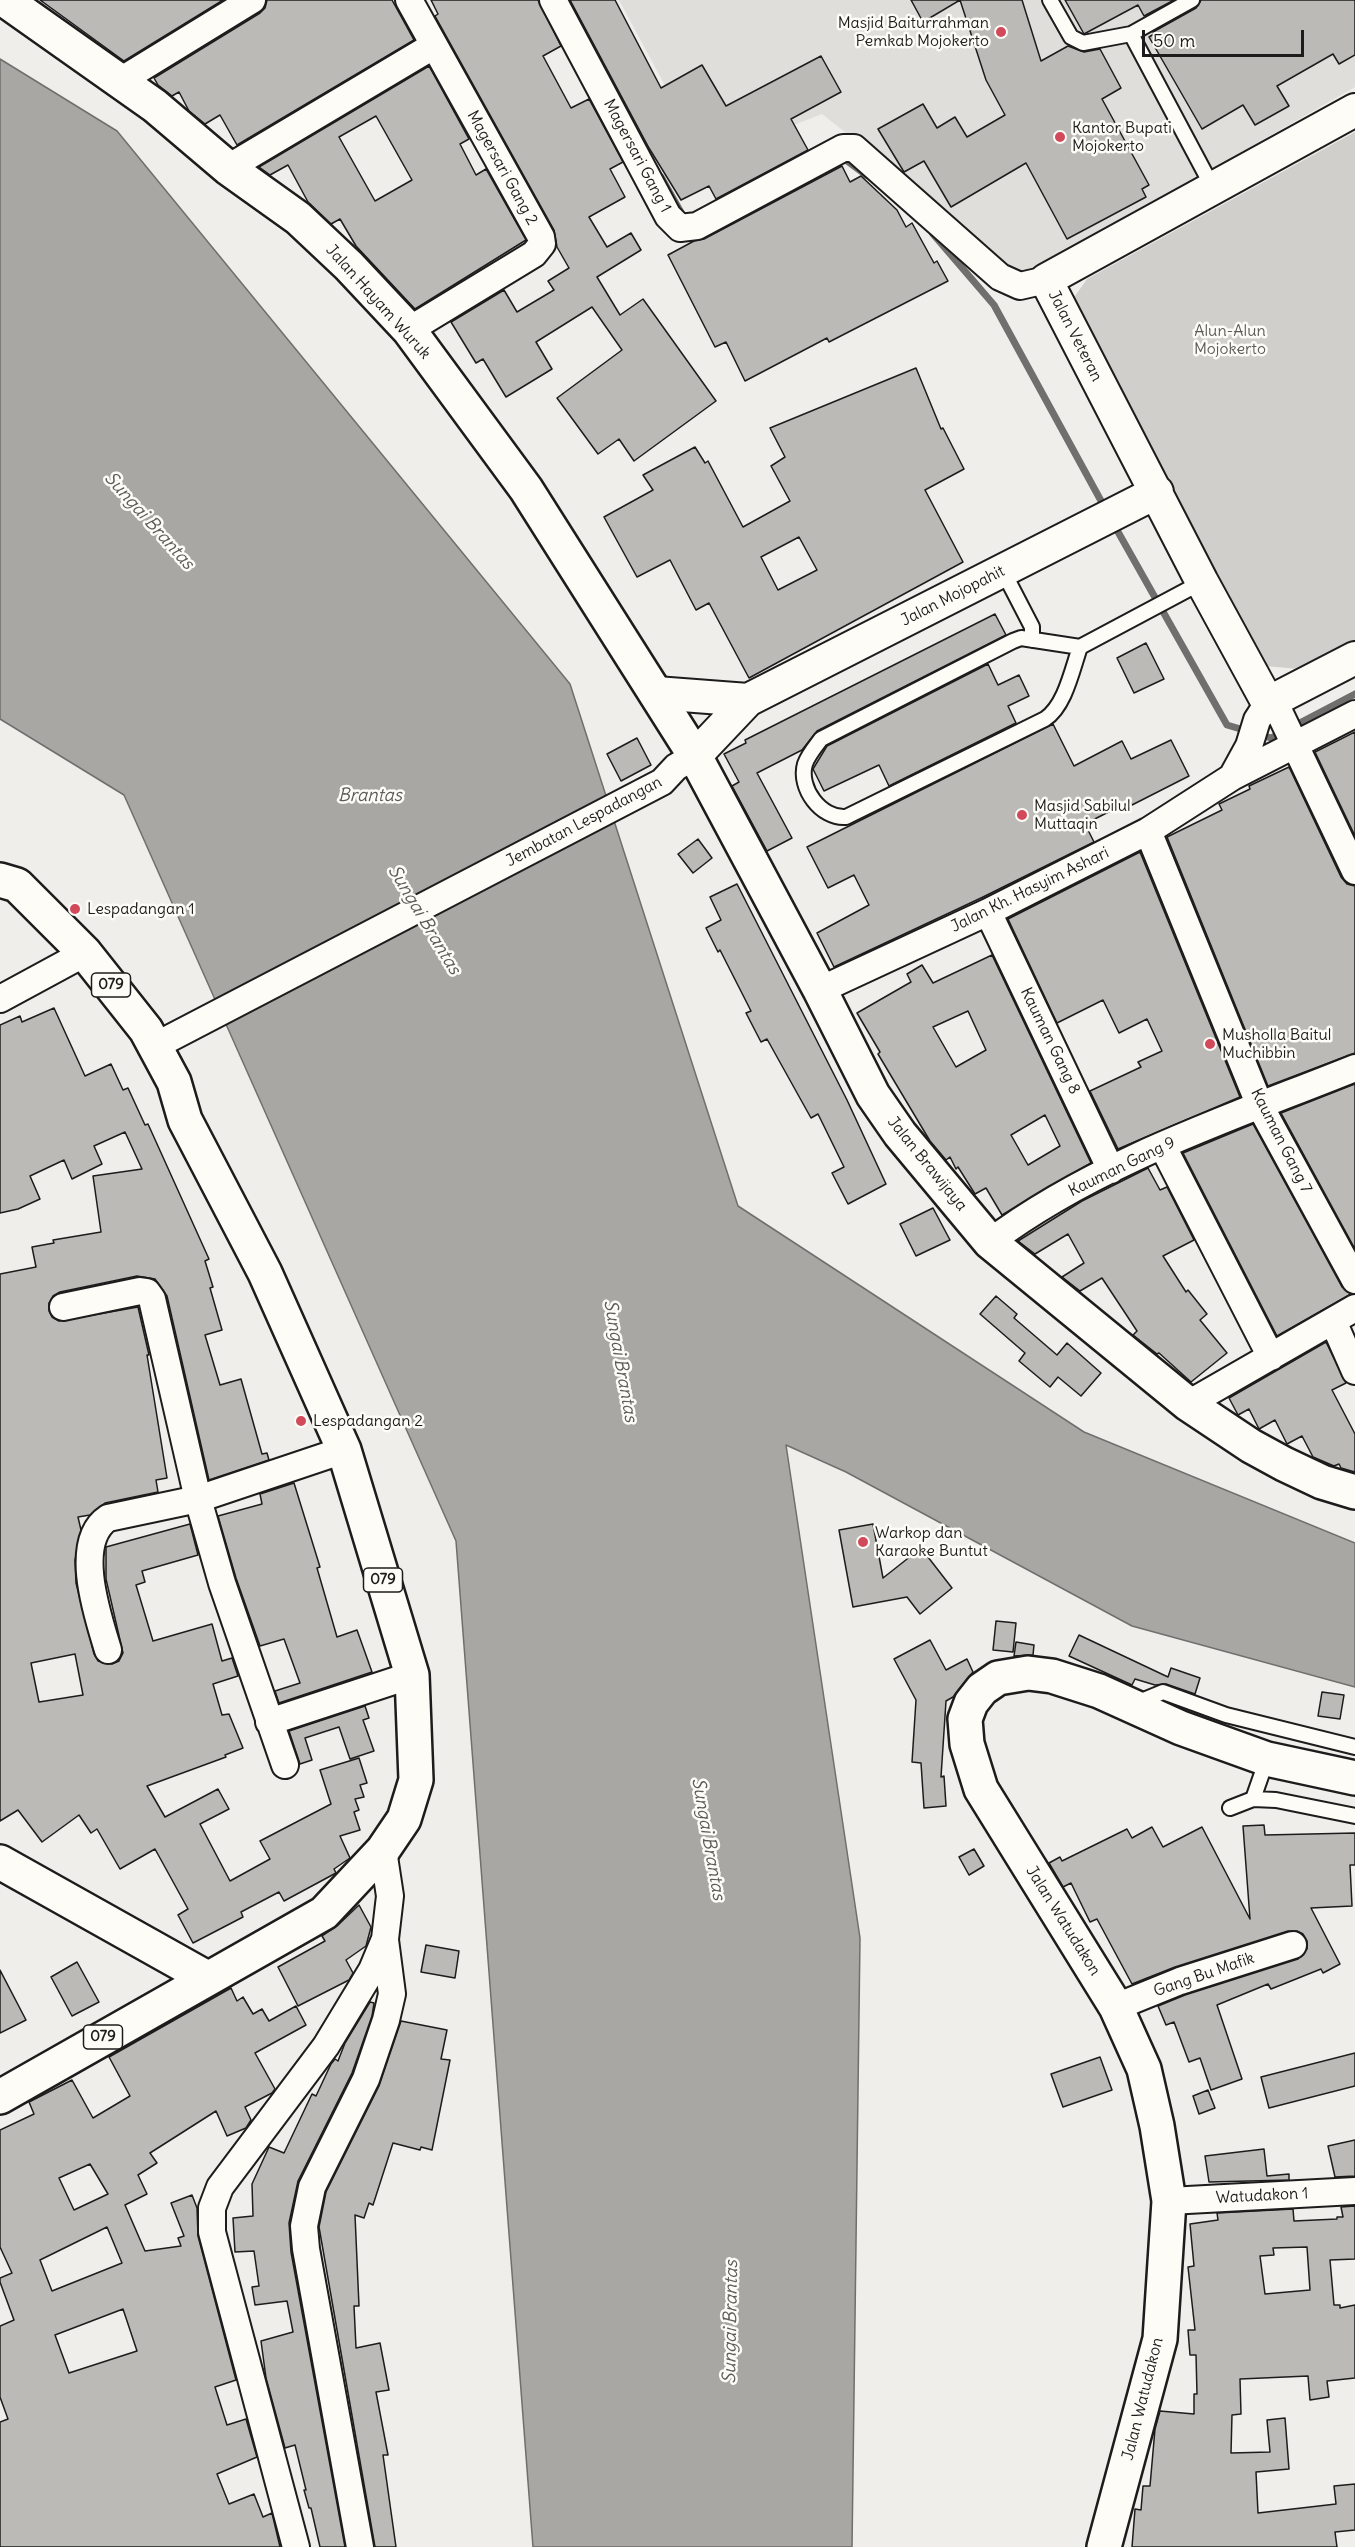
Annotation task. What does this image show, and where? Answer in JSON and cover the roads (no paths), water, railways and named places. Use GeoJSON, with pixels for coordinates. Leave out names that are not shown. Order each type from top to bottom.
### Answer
{"type":"FeatureCollection","features":[{"type":"Feature","properties":{"kind":"main road","name":"Jalan Hayam Wuruk"},"geometry":{"type":"LineString","coordinates":[[5,0],[155,106],[228,168],[298,218],[417,325],[526,489],[656,693]]}},
{"type":"Feature","properties":{"kind":"main road","name":"Jalan Brawijaya"},"geometry":{"type":"LineString","coordinates":[[656,693],[672,769],[820,990],[873,1095],[900,1134],[990,1242],[1188,1404],[1251,1446],[1284,1464],[1323,1482],[1355,1492]]}},
{"type":"Feature","properties":{"kind":"main road","name":"079"},"geometry":{"type":"LineString","coordinates":[[0,880],[17,885],[77,958],[166,1100],[185,1120]]}},
{"type":"Feature","properties":{"kind":"main road","name":"079"},"geometry":{"type":"LineString","coordinates":[[0,890],[5,899],[77,958],[157,1034],[185,1120],[265,1273],[344,1450],[412,1675],[416,1780],[404,1819],[382,1850],[324,1913],[0,2097]]}},
{"type":"Feature","properties":{"kind":"main road","name":"Jalan Watudakon"},"geometry":{"type":"LineString","coordinates":[[1104,2547],[1160,2339],[1169,2201],[1157,2126],[1144,2069],[1116,2007],[981,1789],[966,1744],[965,1719],[971,1703],[982,1689],[998,1678],[1028,1673],[1052,1677],[1099,1691],[1137,1709],[1267,1759],[1355,1778]]}},
{"type":"Feature","properties":{"kind":"main road"},"geometry":{"type":"LineString","coordinates":[[0,1862],[207,1978]]}},
{"type":"Feature","properties":{"kind":"street","name":"Magersari Gang 2"},"geometry":{"type":"LineString","coordinates":[[409,0],[541,237],[542,244],[534,254],[417,325]]}},
{"type":"Feature","properties":{"kind":"street","name":"Magersari Gang 1"},"geometry":{"type":"LineString","coordinates":[[553,0],[668,216],[680,228],[697,226],[835,152],[854,148],[1000,277],[1033,283]]}},
{"type":"Feature","properties":{"kind":"street"},"geometry":{"type":"LineString","coordinates":[[120,81],[243,2]]}},
{"type":"Feature","properties":{"kind":"street"},"geometry":{"type":"LineString","coordinates":[[228,168],[433,46]]}},
{"type":"Feature","properties":{"kind":"street","name":"Jalan Veteran"},"geometry":{"type":"LineString","coordinates":[[1277,720],[1193,587],[1157,492],[1033,283],[1355,110]]}},
{"type":"Feature","properties":{"kind":"street","name":"Jalan Mojopahit"},"geometry":{"type":"LineString","coordinates":[[672,769],[748,700],[1157,492]]}},
{"type":"Feature","properties":{"kind":"street"},"geometry":{"type":"LineString","coordinates":[[1232,777],[1249,746],[1277,720],[1354,660]]}},
{"type":"Feature","properties":{"kind":"street"},"geometry":{"type":"LineString","coordinates":[[656,693],[748,700]]}},
{"type":"Feature","properties":{"kind":"street","name":"Jalan Kh. Hasyim Ashari"},"geometry":{"type":"LineString","coordinates":[[820,990],[988,912],[1148,831],[1232,777],[1277,720],[1355,714]]}},
{"type":"Feature","properties":{"kind":"street"},"geometry":{"type":"LineString","coordinates":[[1277,720],[1355,871]]}},
{"type":"Feature","properties":{"kind":"street","name":"Jembatan Lespadangan"},"geometry":{"type":"LineString","coordinates":[[157,1034],[672,769]]}},
{"type":"Feature","properties":{"kind":"street","name":"Kauman Gang 7"},"geometry":{"type":"LineString","coordinates":[[1148,831],[1260,1106],[1355,1280]]}},
{"type":"Feature","properties":{"kind":"street","name":"Kauman Gang 8"},"geometry":{"type":"LineString","coordinates":[[988,912],[1111,1170]]}},
{"type":"Feature","properties":{"kind":"street"},"geometry":{"type":"LineString","coordinates":[[0,999],[77,958]]}},
{"type":"Feature","properties":{"kind":"street","name":"Kauman Gang 9"},"geometry":{"type":"LineString","coordinates":[[990,1242],[1045,1205],[1111,1170],[1355,1068]]}},
{"type":"Feature","properties":{"kind":"street"},"geometry":{"type":"LineString","coordinates":[[1162,1147],[1271,1358]]}},
{"type":"Feature","properties":{"kind":"street"},"geometry":{"type":"LineString","coordinates":[[63,1306],[140,1291],[147,1292],[150,1296],[198,1499],[222,1583],[285,1765]]}},
{"type":"Feature","properties":{"kind":"street"},"geometry":{"type":"LineString","coordinates":[[1188,1404],[1355,1308]]}},
{"type":"Feature","properties":{"kind":"street"},"geometry":{"type":"LineString","coordinates":[[1333,1321],[1355,1371]]}},
{"type":"Feature","properties":{"kind":"street"},"geometry":{"type":"LineString","coordinates":[[108,1650],[92,1586],[90,1547],[98,1524],[108,1518],[198,1499],[344,1450]]}},
{"type":"Feature","properties":{"kind":"street"},"geometry":{"type":"LineString","coordinates":[[269,1722],[412,1675]]}},
{"type":"Feature","properties":{"kind":"street"},"geometry":{"type":"LineString","coordinates":[[360,2547],[306,2249],[304,2226],[312,2187],[366,2079],[387,2020],[392,1994],[385,1940],[390,1896],[382,1850]]}},
{"type":"Feature","properties":{"kind":"street"},"geometry":{"type":"LineString","coordinates":[[296,2547],[212,2232],[212,2208],[220,2187],[344,2020],[372,1970],[385,1940]]}},
{"type":"Feature","properties":{"kind":"street","name":"Gang Bu Mafik"},"geometry":{"type":"LineString","coordinates":[[1116,2007],[1180,1981],[1293,1945]]}},
{"type":"Feature","properties":{"kind":"street","name":"Watudakon 1"},"geometry":{"type":"LineString","coordinates":[[1169,2201],[1355,2191]]}},
{"type":"Feature","properties":{"kind":"lane"},"geometry":{"type":"LineString","coordinates":[[1050,0],[1071,37],[1083,43],[1131,34],[1192,0]]}},
{"type":"Feature","properties":{"kind":"lane"},"geometry":{"type":"LineString","coordinates":[[1131,34],[1213,188]]}},
{"type":"Feature","properties":{"kind":"lane"},"geometry":{"type":"LineString","coordinates":[[1003,571],[1032,627],[1032,640]]}},
{"type":"Feature","properties":{"kind":"lane"},"geometry":{"type":"LineString","coordinates":[[1080,648],[1059,704],[1054,714],[1045,720],[846,817],[836,818],[829,815],[808,794],[804,766],[820,739],[1013,640],[1021,638],[1080,648],[1154,606],[1193,587]]}},
{"type":"Feature","properties":{"kind":"lane"},"geometry":{"type":"LineString","coordinates":[[1137,1709],[1146,1699],[1163,1692],[1226,1715],[1355,1747]]}},
{"type":"Feature","properties":{"kind":"lane"},"geometry":{"type":"LineString","coordinates":[[1253,1799],[1267,1759]]}},
{"type":"Feature","properties":{"kind":"lane"},"geometry":{"type":"LineString","coordinates":[[1230,1808],[1253,1799],[1276,1800],[1355,1816]]}},
{"type":"Feature","properties":{"kind":"water","name":"Brantas"},"geometry":{"type":"Polygon","coordinates":[[[0,59],[117,131],[570,684],[738,1206],[1084,1432],[1355,1543],[1355,1687],[1132,1626],[846,1472],[786,1445],[860,1938],[852,2547],[533,2547],[456,1541],[124,795],[0,719],[0,59]]]}},
{"type":"Feature","properties":{"kind":"waterway"},"geometry":{"type":"LineString","coordinates":[[839,155],[866,175]]}},
{"type":"Feature","properties":{"kind":"waterway"},"geometry":{"type":"LineString","coordinates":[[661,177],[683,216]]}},
{"type":"Feature","properties":{"kind":"waterway"},"geometry":{"type":"LineString","coordinates":[[933,234],[994,305],[1106,510]]}},
{"type":"Feature","properties":{"kind":"waterway"},"geometry":{"type":"LineString","coordinates":[[1113,523],[1227,725],[1271,738],[1355,694]]}},
{"type":"Feature","properties":{"kind":"place","name":"Masjid Baiturrahman Pemkab Mojokerto"},"geometry":{"type":"Point","coordinates":[1001,32]}},
{"type":"Feature","properties":{"kind":"place","name":"Kantor Bupati Mojokerto"},"geometry":{"type":"Point","coordinates":[1060,137]}},
{"type":"Feature","properties":{"kind":"place","name":"Masjid Sabilul Muttaqin"},"geometry":{"type":"Point","coordinates":[1022,815]}},
{"type":"Feature","properties":{"kind":"place","name":"Lespadangan 1"},"geometry":{"type":"Point","coordinates":[75,909]}},
{"type":"Feature","properties":{"kind":"place","name":"Musholla Baitul Muchibbin"},"geometry":{"type":"Point","coordinates":[1210,1044]}},
{"type":"Feature","properties":{"kind":"place","name":"Lespadangan 2"},"geometry":{"type":"Point","coordinates":[301,1421]}},
{"type":"Feature","properties":{"kind":"place","name":"Warkop dan Karaoke Buntut"},"geometry":{"type":"Point","coordinates":[863,1542]}},
{"type":"Feature","properties":{"kind":"park label","name":"Alun-Alun Mojokerto"},"geometry":{"type":"Point","coordinates":[1230,340]}},
{"type":"Feature","properties":{"kind":"water label","name":"Sungai Brantas"},"geometry":{"type":"Point","coordinates":[149,521]}},
{"type":"Feature","properties":{"kind":"water label","name":"Sungai Brantas"},"geometry":{"type":"Point","coordinates":[424,920]}},
{"type":"Feature","properties":{"kind":"water label","name":"Sungai Brantas"},"geometry":{"type":"Point","coordinates":[620,1361]}},
{"type":"Feature","properties":{"kind":"water label","name":"Sungai Brantas"},"geometry":{"type":"Point","coordinates":[708,1839]}},
{"type":"Feature","properties":{"kind":"water label","name":"Sungai Brantas"},"geometry":{"type":"Point","coordinates":[731,2322]}}]}
